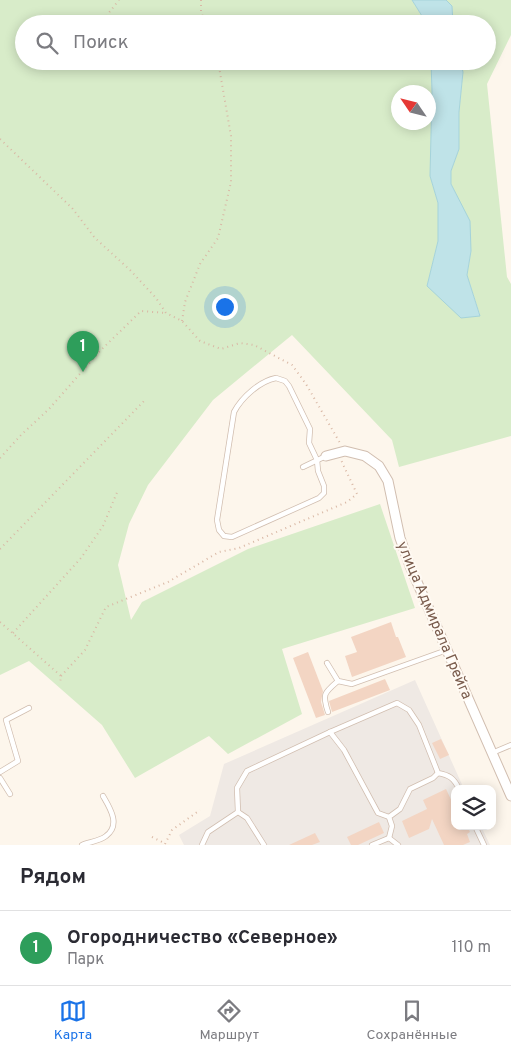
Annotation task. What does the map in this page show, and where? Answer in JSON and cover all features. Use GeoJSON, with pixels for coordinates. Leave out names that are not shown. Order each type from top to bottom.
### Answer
{"type":"FeatureCollection","features":[{"type":"Feature","properties":{"kind":"street"},"geometry":{"type":"LineString","coordinates":[[326,456],[342,452]]}},
{"type":"Feature","properties":{"kind":"street","name":"улица Адмирала Грейга"},"geometry":{"type":"LineString","coordinates":[[342,452],[365,456],[379,466],[388,481],[400,538],[417,583],[511,796]]}},
{"type":"Feature","properties":{"kind":"lane"},"geometry":{"type":"LineString","coordinates":[[276,378],[285,381],[289,386],[310,429],[309,443],[318,460],[318,470],[324,486],[324,493],[319,498],[232,537],[224,536],[219,530],[217,520],[234,412],[239,402],[268,379],[276,378]]}},
{"type":"Feature","properties":{"kind":"lane"},"geometry":{"type":"LineString","coordinates":[[303,467],[326,456]]}},
{"type":"Feature","properties":{"kind":"lane"},"geometry":{"type":"LineString","coordinates":[[327,663],[338,681],[352,684],[447,650]]}},
{"type":"Feature","properties":{"kind":"lane"},"geometry":{"type":"LineString","coordinates":[[328,712],[324,698],[327,690],[338,681]]}},
{"type":"Feature","properties":{"kind":"lane"},"geometry":{"type":"LineString","coordinates":[[238,812],[237,788],[247,771],[397,703],[409,710],[419,725],[438,773]]}},
{"type":"Feature","properties":{"kind":"lane"},"geometry":{"type":"LineString","coordinates":[[0,772],[18,761],[6,720],[29,708]]}},
{"type":"Feature","properties":{"kind":"lane"},"geometry":{"type":"LineString","coordinates":[[330,732],[344,750],[378,813],[389,817]]}},
{"type":"Feature","properties":{"kind":"lane"},"geometry":{"type":"LineString","coordinates":[[492,754],[511,745]]}},
{"type":"Feature","properties":{"kind":"lane"},"geometry":{"type":"LineString","coordinates":[[438,773],[448,775],[457,785]]}},
{"type":"Feature","properties":{"kind":"lane"},"geometry":{"type":"LineString","coordinates":[[389,817],[400,809],[410,789],[433,778],[438,773]]}},
{"type":"Feature","properties":{"kind":"lane"},"geometry":{"type":"LineString","coordinates":[[0,778],[10,794]]}},
{"type":"Feature","properties":{"kind":"lane"},"geometry":{"type":"LineString","coordinates":[[82,845],[106,836],[113,827],[114,814],[104,796]]}},
{"type":"Feature","properties":{"kind":"lane"},"geometry":{"type":"LineString","coordinates":[[202,845],[208,832],[238,812]]}},
{"type":"Feature","properties":{"kind":"lane"},"geometry":{"type":"LineString","coordinates":[[238,812],[247,818],[264,845]]}},
{"type":"Feature","properties":{"kind":"lane"},"geometry":{"type":"LineString","coordinates":[[389,817],[392,826],[389,838]]}},
{"type":"Feature","properties":{"kind":"lane"},"geometry":{"type":"LineString","coordinates":[[477,830],[484,845]]}},
{"type":"Feature","properties":{"kind":"lane"},"geometry":{"type":"LineString","coordinates":[[372,845],[389,838]]}},
{"type":"Feature","properties":{"kind":"lane"},"geometry":{"type":"LineString","coordinates":[[389,838],[398,845]]}},
{"type":"Feature","properties":{"kind":"path"},"geometry":{"type":"LineString","coordinates":[[107,15],[119,0]]}},
{"type":"Feature","properties":{"kind":"path"},"geometry":{"type":"LineString","coordinates":[[201,0],[202,15]]}},
{"type":"Feature","properties":{"kind":"path"},"geometry":{"type":"LineString","coordinates":[[182,321],[186,302],[200,264],[218,238],[231,182],[231,136],[220,70]]}},
{"type":"Feature","properties":{"kind":"path"},"geometry":{"type":"LineString","coordinates":[[0,139],[72,208],[95,238],[130,270],[156,298],[166,313]]}},
{"type":"Feature","properties":{"kind":"path"},"geometry":{"type":"LineString","coordinates":[[0,458],[49,409],[100,351],[141,311],[166,313],[182,321],[200,341],[220,349],[240,343],[254,345],[292,365],[306,384],[342,452],[357,494],[347,502],[239,548],[219,552],[168,582],[106,606],[85,650],[61,676],[60,684]]}},
{"type":"Feature","properties":{"kind":"path"},"geometry":{"type":"LineString","coordinates":[[0,549],[145,400]]}},
{"type":"Feature","properties":{"kind":"path"},"geometry":{"type":"LineString","coordinates":[[12,633],[81,558],[103,526],[118,490]]}},
{"type":"Feature","properties":{"kind":"path"},"geometry":{"type":"LineString","coordinates":[[0,622],[61,676]]}},
{"type":"Feature","properties":{"kind":"path"},"geometry":{"type":"LineString","coordinates":[[152,837],[165,844],[172,830],[200,810]]}},
{"type":"Feature","properties":{"kind":"shaded area"},"geometry":{"type":"Polygon","coordinates":[[[415,680],[462,785],[451,785],[451,830],[483,830],[490,845],[184,845],[179,835],[210,816],[224,764],[415,680]]]}},
{"type":"Feature","properties":{"kind":"green space"},"geometry":{"type":"Polygon","coordinates":[[[0,0],[412,0],[421,15],[15,15],[15,70],[431,70],[432,85],[391,85],[391,130],[431,130],[430,176],[438,203],[438,241],[427,286],[480,315],[467,275],[471,251],[457,196],[451,184],[451,171],[459,149],[459,112],[462,70],[494,70],[487,84],[507,277],[511,284],[511,436],[399,467],[392,440],[292,335],[213,400],[148,485],[129,524],[118,565],[131,620],[142,602],[248,549],[380,504],[415,608],[282,649],[302,714],[228,754],[209,736],[135,778],[102,725],[29,661],[0,675],[0,0]]]}},
{"type":"Feature","properties":{"kind":"green space"},"geometry":{"type":"Polygon","coordinates":[[[446,0],[511,0],[511,35],[496,66],[496,15],[452,15],[452,6],[446,0]]]}},
{"type":"Feature","properties":{"kind":"water"},"geometry":{"type":"Polygon","coordinates":[[[412,0],[446,0],[452,6],[452,15],[421,15],[412,0]]]}},
{"type":"Feature","properties":{"kind":"water"},"geometry":{"type":"Polygon","coordinates":[[[431,70],[462,70],[459,112],[459,149],[451,171],[451,184],[470,221],[471,251],[467,275],[480,316],[461,318],[427,286],[438,241],[438,203],[430,176],[431,130],[436,130],[436,85],[432,85],[431,70]]]}},
{"type":"Feature","properties":{"kind":"building"},"geometry":{"type":"Polygon","coordinates":[[[391,622],[406,657],[352,677],[345,656],[357,652],[351,637],[391,622]]]}},
{"type":"Feature","properties":{"kind":"building"},"geometry":{"type":"Polygon","coordinates":[[[308,652],[323,691],[321,702],[325,715],[316,718],[293,658],[308,652]]]}},
{"type":"Feature","properties":{"kind":"building"},"geometry":{"type":"Polygon","coordinates":[[[385,679],[390,690],[332,712],[329,701],[385,679]]]}},
{"type":"Feature","properties":{"kind":"building"},"geometry":{"type":"Polygon","coordinates":[[[441,739],[449,755],[440,759],[432,743],[441,739]]]}},
{"type":"Feature","properties":{"kind":"building"},"geometry":{"type":"Polygon","coordinates":[[[446,789],[451,800],[451,830],[469,830],[470,832],[467,834],[470,842],[463,845],[444,845],[432,819],[429,829],[409,838],[402,821],[427,809],[423,800],[446,789]]]}},
{"type":"Feature","properties":{"kind":"building"},"geometry":{"type":"Polygon","coordinates":[[[379,822],[384,833],[358,845],[351,845],[347,837],[379,822]]]}},
{"type":"Feature","properties":{"kind":"building"},"geometry":{"type":"Polygon","coordinates":[[[315,833],[320,842],[312,845],[289,845],[315,833]]]}},
{"type":"Feature","properties":{"kind":"place","name":"Огородничество «Северное»"},"geometry":{"type":"Point","coordinates":[83,372]}}]}
